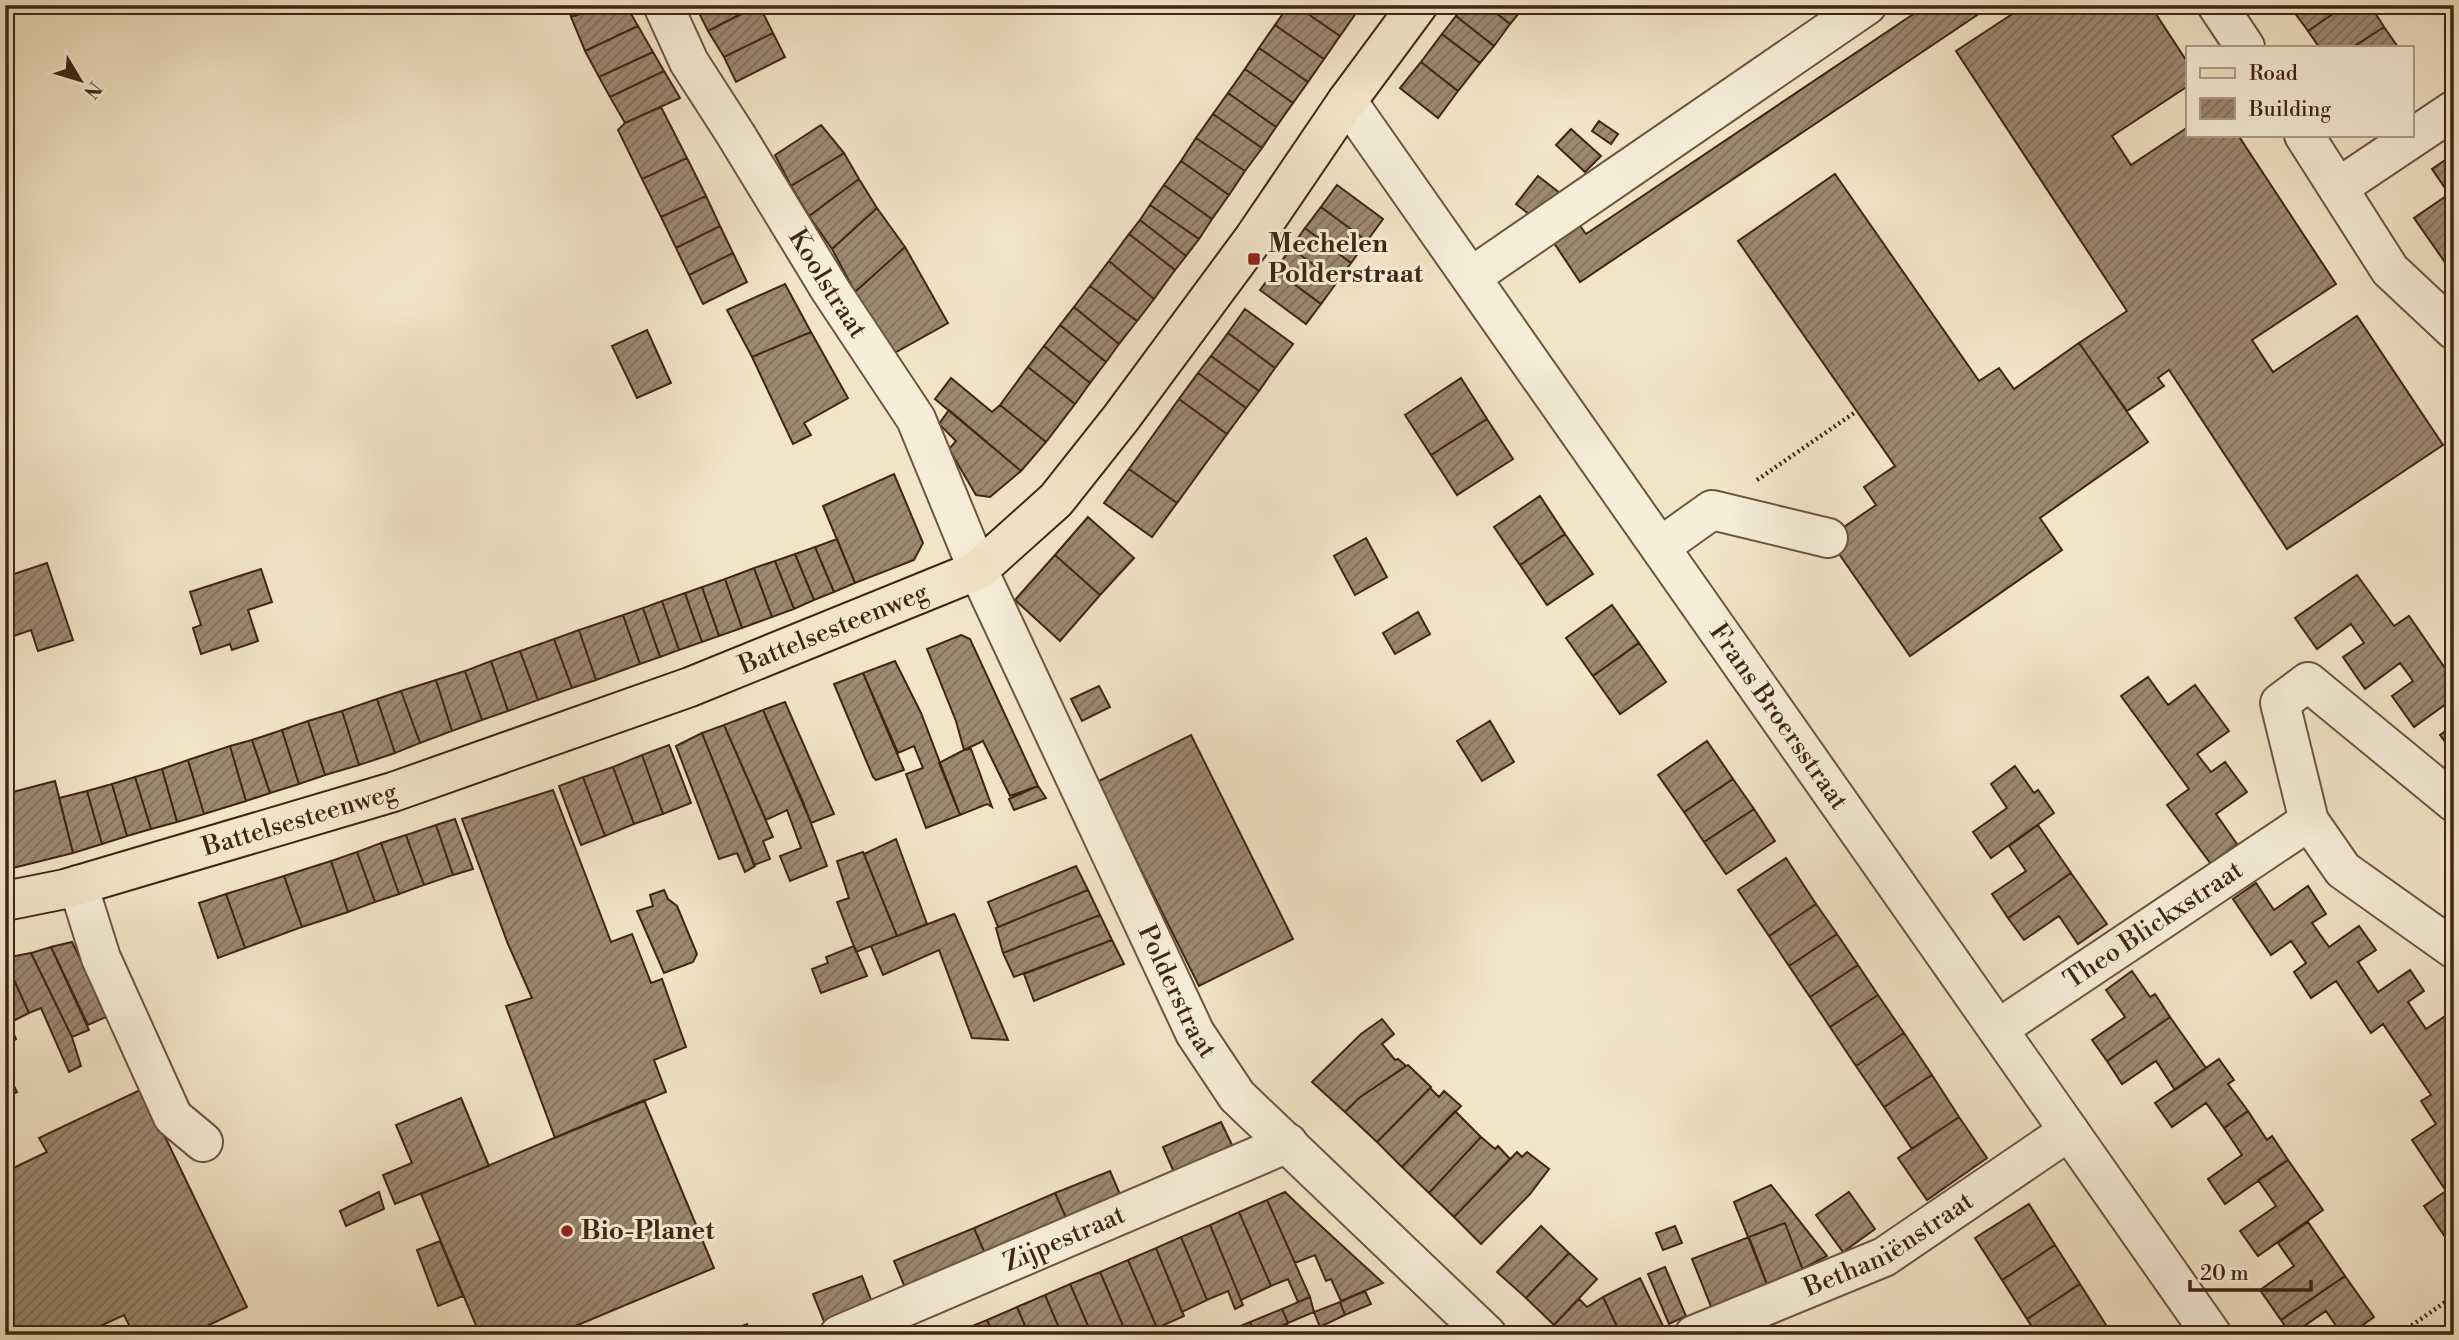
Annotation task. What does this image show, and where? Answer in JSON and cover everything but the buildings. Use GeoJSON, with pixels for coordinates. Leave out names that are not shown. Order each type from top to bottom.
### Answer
{"type":"FeatureCollection","features":[{"type":"Feature","properties":{"kind":"main road","name":"Battelsesteenweg"},"geometry":{"type":"LineString","coordinates":[[5,901],[78,885],[393,792],[690,687],[978,570],[1056,500],[1105,439],[1254,239],[1347,101],[1418,5]]}},
{"type":"Feature","properties":{"kind":"street","name":"Koolstraat"},"geometry":{"type":"LineString","coordinates":[[663,5],[689,62],[831,290],[916,419],[978,570]]}},
{"type":"Feature","properties":{"kind":"street"},"geometry":{"type":"LineString","coordinates":[[1471,277],[1867,5]]}},
{"type":"Feature","properties":{"kind":"street"},"geometry":{"type":"LineString","coordinates":[[2217,5],[2244,46]]}},
{"type":"Feature","properties":{"kind":"street","name":"Frans Broersstraat"},"geometry":{"type":"LineString","coordinates":[[1347,101],[2212,1335]]}},
{"type":"Feature","properties":{"kind":"street"},"geometry":{"type":"LineString","coordinates":[[2339,187],[2454,110]]}},
{"type":"Feature","properties":{"kind":"street"},"geometry":{"type":"LineString","coordinates":[[2305,136],[2390,270],[2454,330]]}},
{"type":"Feature","properties":{"kind":"street"},"geometry":{"type":"LineString","coordinates":[[1660,547],[1712,510],[1829,538]]}},
{"type":"Feature","properties":{"kind":"street","name":"Polderstraat"},"geometry":{"type":"LineString","coordinates":[[978,570],[1195,1033],[1237,1096],[1487,1335]]}},
{"type":"Feature","properties":{"kind":"street"},"geometry":{"type":"LineString","coordinates":[[2454,802],[2308,682],[2280,703],[2309,821],[2343,870],[2454,949]]}},
{"type":"Feature","properties":{"kind":"street","name":"Theo Blickxstraat"},"geometry":{"type":"LineString","coordinates":[[1998,1029],[2309,821]]}},
{"type":"Feature","properties":{"kind":"street"},"geometry":{"type":"LineString","coordinates":[[78,885],[101,958],[173,1117],[203,1142]]}},
{"type":"Feature","properties":{"kind":"street","name":"Bethaniënstraat"},"geometry":{"type":"LineString","coordinates":[[1694,1335],[1884,1257],[2069,1131]]}},
{"type":"Feature","properties":{"kind":"street","name":"Zijpestraat"},"geometry":{"type":"LineString","coordinates":[[839,1335],[1288,1143]]}},
{"type":"Feature","properties":{"kind":"path"},"geometry":{"type":"LineString","coordinates":[[1712,510],[1857,411]]}},
{"type":"Feature","properties":{"kind":"path"},"geometry":{"type":"LineString","coordinates":[[2398,1335],[2454,1296]]}},
{"type":"Feature","properties":{"kind":"place","name":"Mechelen Polderstraat"},"geometry":{"type":"Point","coordinates":[1254,259]}},
{"type":"Feature","properties":{"kind":"place","name":"Bio-Planet"},"geometry":{"type":"Point","coordinates":[567,1231]}}]}
